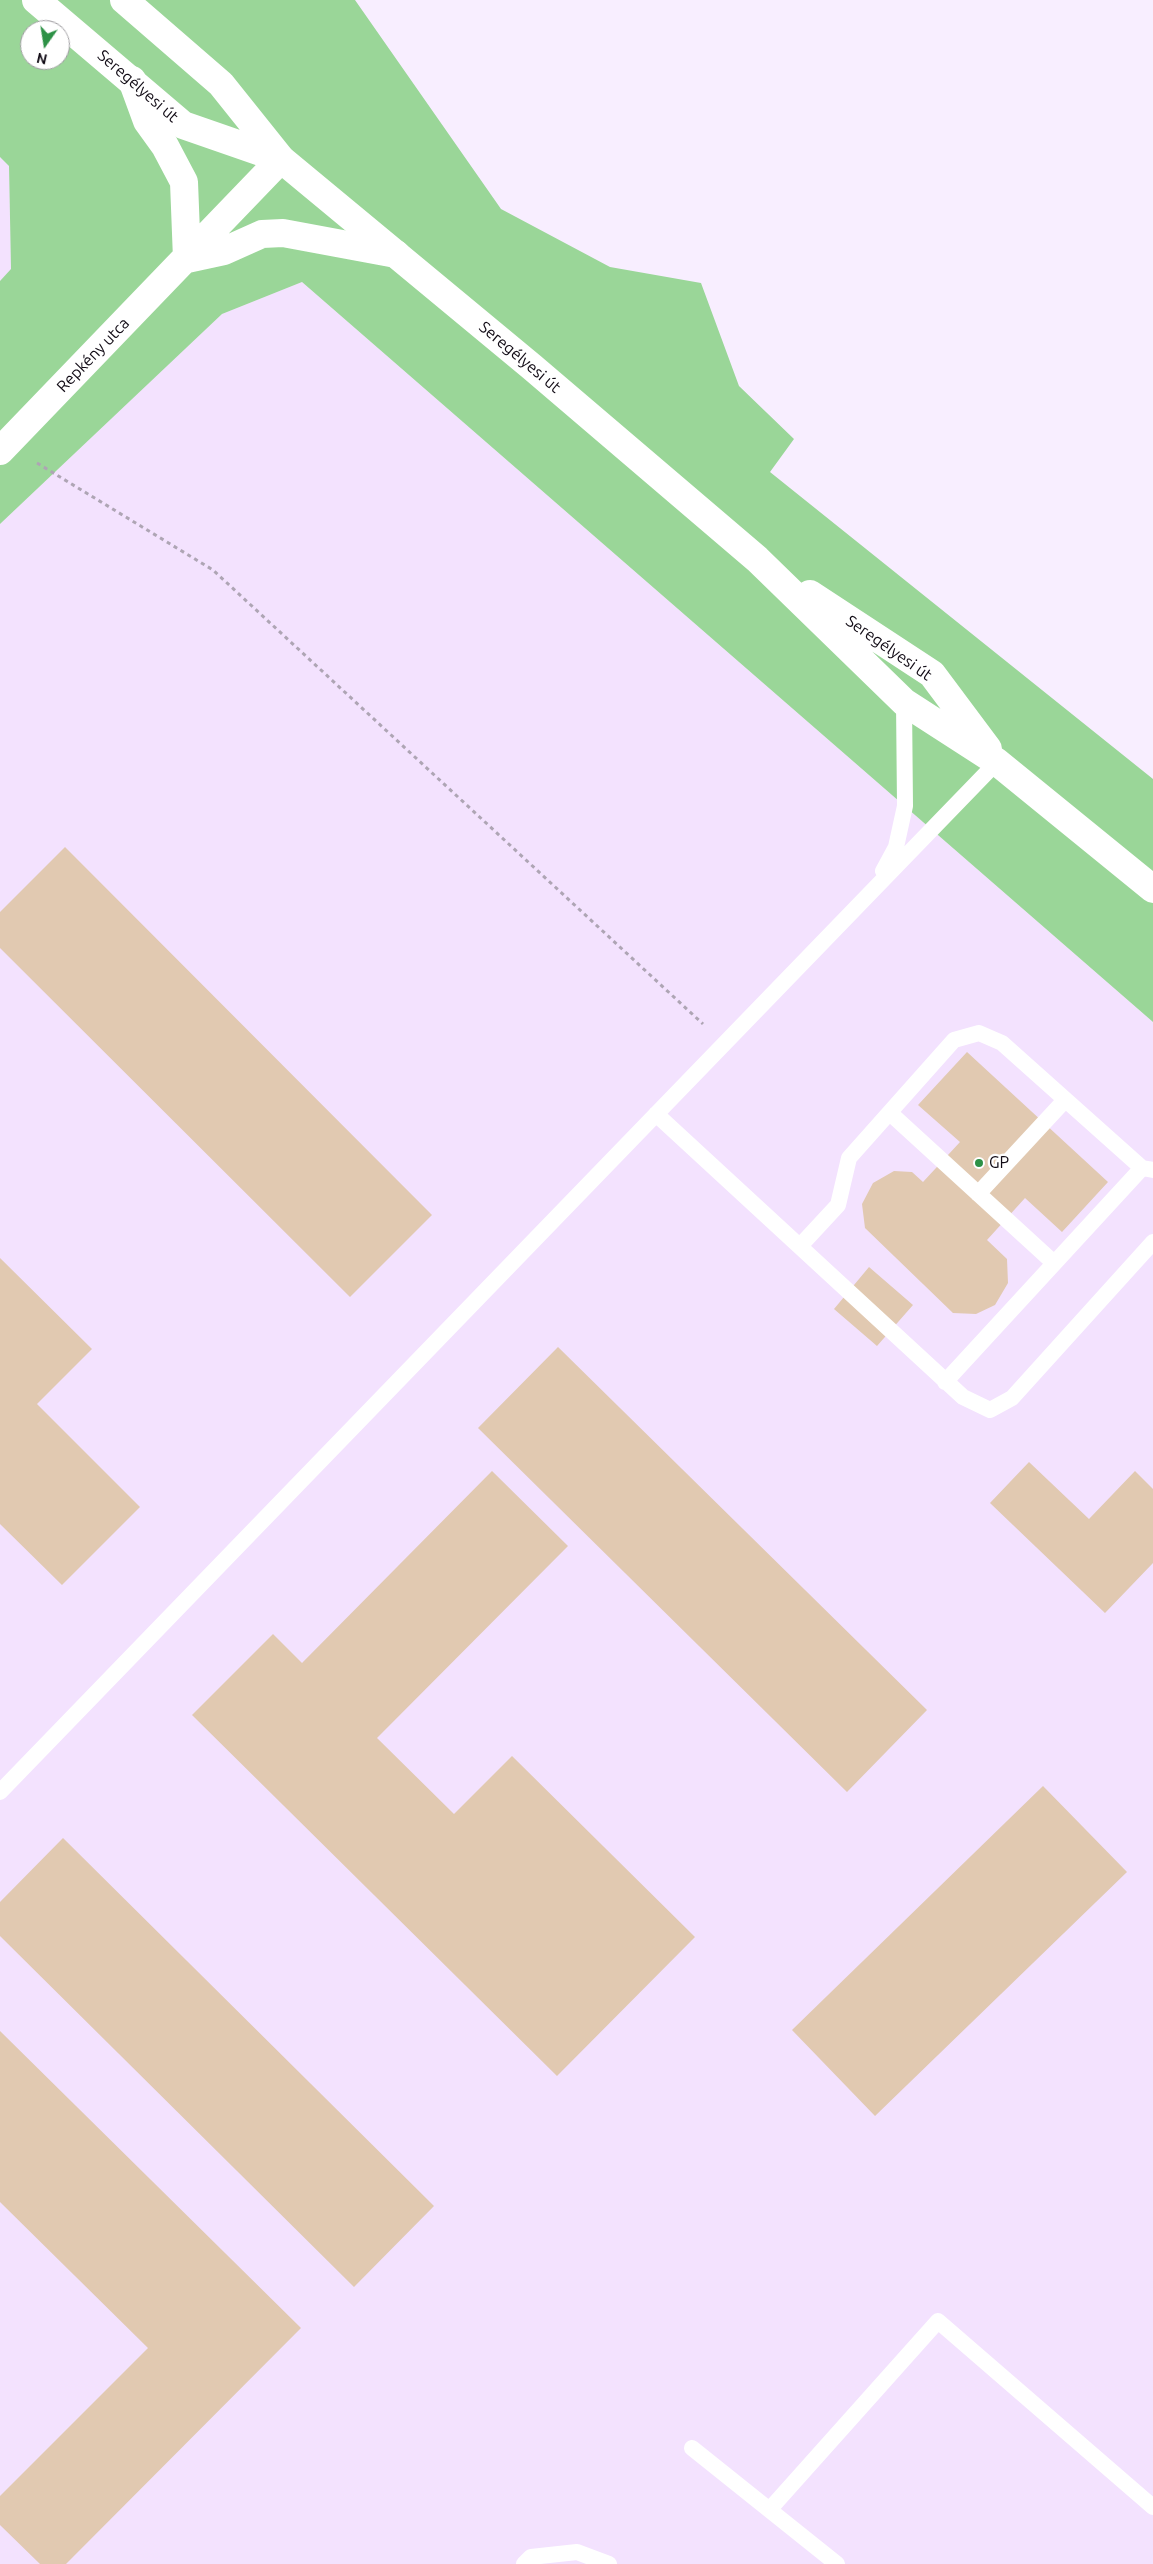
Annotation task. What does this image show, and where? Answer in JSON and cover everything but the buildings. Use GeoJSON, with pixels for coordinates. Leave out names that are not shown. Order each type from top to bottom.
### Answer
{"type":"FeatureCollection","features":[{"type":"Feature","properties":{"kind":"main road","name":"Seregélyesi út"},"geometry":{"type":"LineString","coordinates":[[36,0],[183,125],[281,159]]}},
{"type":"Feature","properties":{"kind":"main road","name":"Seregélyesi út"},"geometry":{"type":"LineString","coordinates":[[124,0],[221,84],[281,159],[757,559],[904,702],[998,762],[1153,889]]}},
{"type":"Feature","properties":{"kind":"main road"},"geometry":{"type":"LineString","coordinates":[[132,80],[147,121],[165,146],[184,182],[187,259],[224,251],[262,234],[276,233],[396,254]]}},
{"type":"Feature","properties":{"kind":"main road","name":"Repkény utca"},"geometry":{"type":"LineString","coordinates":[[3,448],[187,259],[281,159]]}},
{"type":"Feature","properties":{"kind":"main road","name":"Seregélyesi út"},"geometry":{"type":"LineString","coordinates":[[757,559],[932,674],[998,762]]}},
{"type":"Feature","properties":{"kind":"lane"},"geometry":{"type":"LineString","coordinates":[[873,888],[896,847],[905,806],[904,702]]}},
{"type":"Feature","properties":{"kind":"lane"},"geometry":{"type":"LineString","coordinates":[[0,1792],[873,888],[998,762]]}},
{"type":"Feature","properties":{"kind":"lane"},"geometry":{"type":"LineString","coordinates":[[800,1246],[838,1205],[850,1158],[954,1040],[979,1033],[1002,1043],[1065,1100],[1147,1169],[1054,1264],[946,1382]]}},
{"type":"Feature","properties":{"kind":"lane"},"geometry":{"type":"LineString","coordinates":[[978,1194],[1065,1100]]}},
{"type":"Feature","properties":{"kind":"lane"},"geometry":{"type":"LineString","coordinates":[[890,1113],[1054,1264]]}},
{"type":"Feature","properties":{"kind":"lane"},"geometry":{"type":"LineString","coordinates":[[656,1114],[963,1398],[990,1410],[1012,1398],[1153,1242]]}},
{"type":"Feature","properties":{"kind":"lane"},"geometry":{"type":"LineString","coordinates":[[770,2509],[938,2321],[1153,2507]]}},
{"type":"Feature","properties":{"kind":"lane"},"geometry":{"type":"LineString","coordinates":[[692,2448],[770,2509],[826,2561]]}},
{"type":"Feature","properties":{"kind":"lane"},"geometry":{"type":"LineString","coordinates":[[524,2564],[531,2556],[577,2552],[609,2564]]}},
{"type":"Feature","properties":{"kind":"path"},"geometry":{"type":"LineString","coordinates":[[3,448],[213,570],[724,1044]]}},
{"type":"Feature","properties":{"kind":"shaded area"},"geometry":{"type":"Polygon","coordinates":[[[0,157],[9,166],[11,270],[0,281],[0,157]]]}},
{"type":"Feature","properties":{"kind":"shaded area"},"geometry":{"type":"Polygon","coordinates":[[[302,282],[1153,1022],[1153,2564],[0,2564],[0,524],[222,314],[302,282]]]}},
{"type":"Feature","properties":{"kind":"green space"},"geometry":{"type":"Polygon","coordinates":[[[0,0],[355,0],[501,209],[610,267],[701,283],[739,386],[794,439],[770,472],[1153,779],[1153,1022],[302,282],[222,314],[0,524],[0,281],[11,269],[9,166],[0,157],[0,0]]]}},
{"type":"Feature","properties":{"kind":"place","name":"GP"},"geometry":{"type":"Point","coordinates":[979,1163]}}]}
